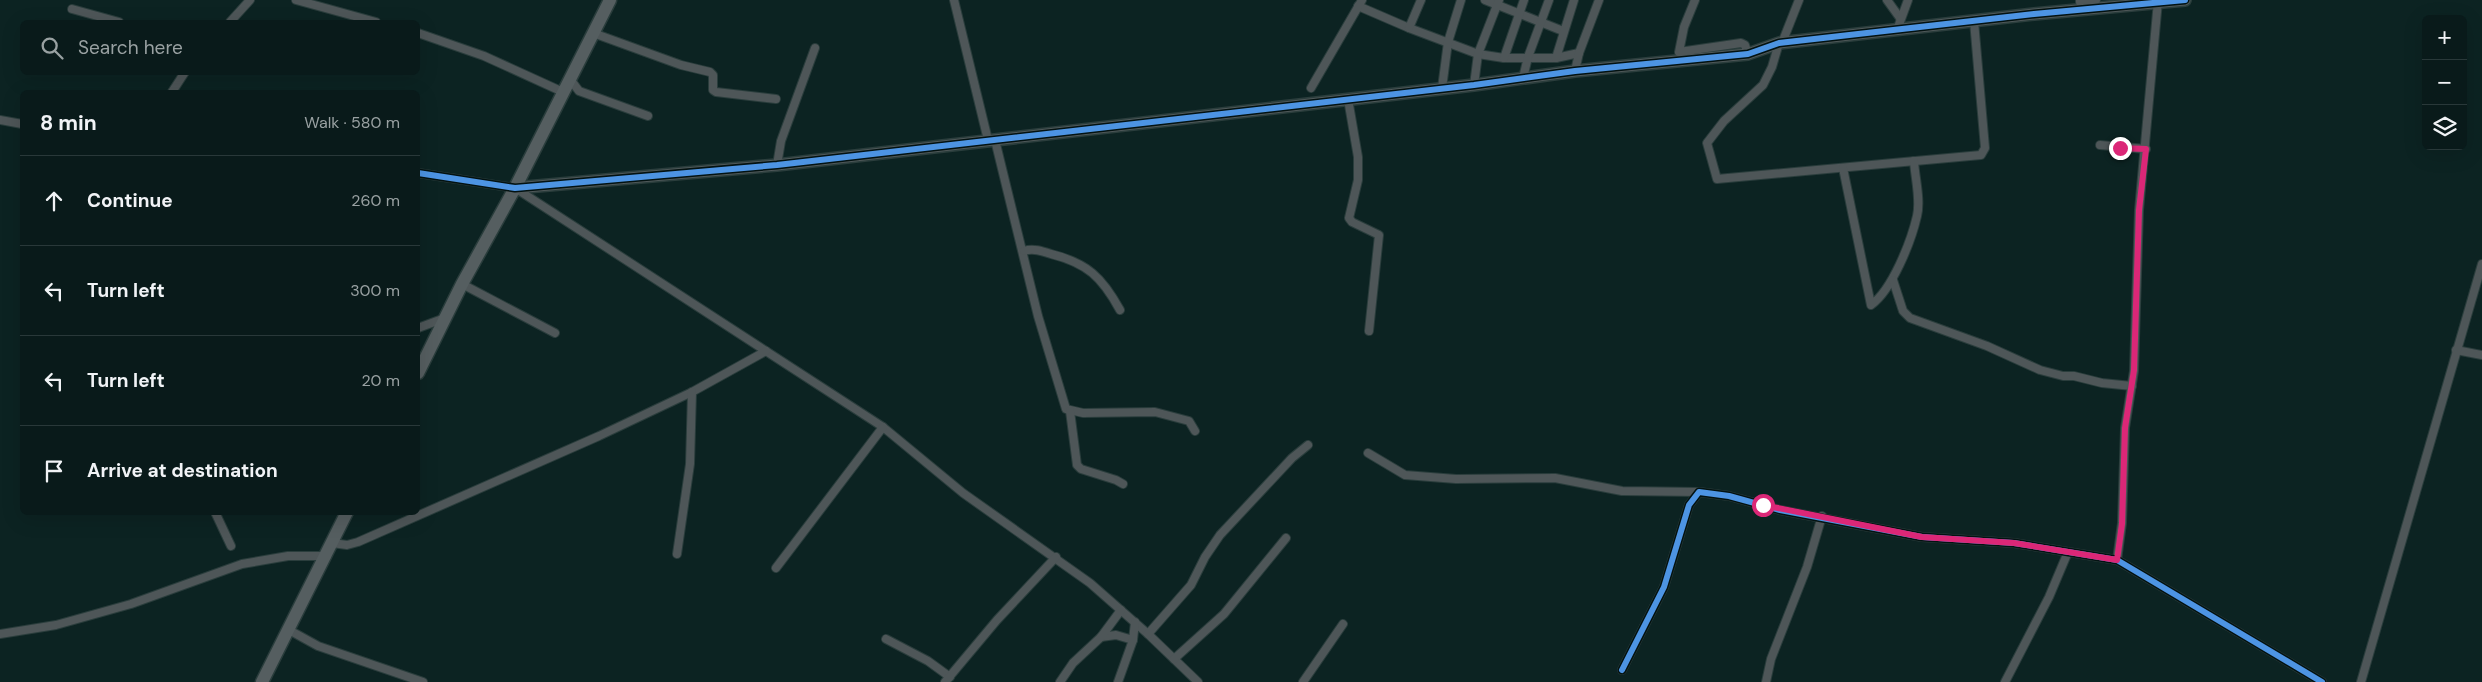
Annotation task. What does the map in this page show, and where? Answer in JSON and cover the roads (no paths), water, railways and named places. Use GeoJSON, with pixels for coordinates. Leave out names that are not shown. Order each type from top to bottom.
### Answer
{"type":"FeatureCollection","features":[{"type":"Feature","properties":{"kind":"main road"},"geometry":{"type":"LineString","coordinates":[[420,368],[462,284],[515,188],[610,0]]}},
{"type":"Feature","properties":{"kind":"main road"},"geometry":{"type":"LineString","coordinates":[[262,682],[346,515]]}},
{"type":"Feature","properties":{"kind":"street"},"geometry":{"type":"LineString","coordinates":[[232,20],[250,0]]}},
{"type":"Feature","properties":{"kind":"street"},"geometry":{"type":"LineString","coordinates":[[296,0],[369,20]]}},
{"type":"Feature","properties":{"kind":"street"},"geometry":{"type":"LineString","coordinates":[[954,0],[1024,251],[1038,316],[1062,400],[1070,411],[1077,465],[1081,469],[1123,484]]}},
{"type":"Feature","properties":{"kind":"street"},"geometry":{"type":"LineString","coordinates":[[1409,28],[1421,0]]}},
{"type":"Feature","properties":{"kind":"street"},"geometry":{"type":"LineString","coordinates":[[1442,88],[1448,42],[1461,0]]}},
{"type":"Feature","properties":{"kind":"street"},"geometry":{"type":"LineString","coordinates":[[1485,0],[1499,2],[1519,15],[1563,31]]}},
{"type":"Feature","properties":{"kind":"street"},"geometry":{"type":"LineString","coordinates":[[1504,58],[1524,0]]}},
{"type":"Feature","properties":{"kind":"street"},"geometry":{"type":"LineString","coordinates":[[1523,78],[1528,57],[1550,0]]}},
{"type":"Feature","properties":{"kind":"street"},"geometry":{"type":"LineString","coordinates":[[1556,58],[1574,0]]}},
{"type":"Feature","properties":{"kind":"street"},"geometry":{"type":"LineString","coordinates":[[1575,71],[1579,53],[1599,0]]}},
{"type":"Feature","properties":{"kind":"street"},"geometry":{"type":"LineString","coordinates":[[1695,0],[1684,27],[1679,52],[1741,43],[1745,45],[1748,54]]}},
{"type":"Feature","properties":{"kind":"street"},"geometry":{"type":"LineString","coordinates":[[1799,0],[1763,85],[1724,121],[1708,143],[1717,179],[1981,154],[1984,152],[1974,21]]}},
{"type":"Feature","properties":{"kind":"street"},"geometry":{"type":"LineString","coordinates":[[1887,0],[1899,24]]}},
{"type":"Feature","properties":{"kind":"street"},"geometry":{"type":"LineString","coordinates":[[1899,24],[1908,0]]}},
{"type":"Feature","properties":{"kind":"street"},"geometry":{"type":"LineString","coordinates":[[2080,0],[2080,2],[2096,0]]}},
{"type":"Feature","properties":{"kind":"street"},"geometry":{"type":"LineString","coordinates":[[420,173],[515,188],[777,165],[1442,88],[1474,86],[1575,71],[1748,54],[1780,43],[1899,24],[1974,21],[2158,1],[2185,0]]}},
{"type":"Feature","properties":{"kind":"street"},"geometry":{"type":"LineString","coordinates":[[2117,560],[2122,524],[2125,428],[2132,386],[2139,210],[2158,1]]}},
{"type":"Feature","properties":{"kind":"street"},"geometry":{"type":"LineString","coordinates":[[1474,86],[1478,54],[1499,2]]}},
{"type":"Feature","properties":{"kind":"street"},"geometry":{"type":"LineString","coordinates":[[1311,88],[1360,3],[1409,28],[1478,54],[1504,58],[1556,58],[1579,53]]}},
{"type":"Feature","properties":{"kind":"street"},"geometry":{"type":"LineString","coordinates":[[72,9],[112,20]]}},
{"type":"Feature","properties":{"kind":"street"},"geometry":{"type":"LineString","coordinates":[[593,33],[681,65],[710,72],[713,76],[713,90],[716,92],[776,100]]}},
{"type":"Feature","properties":{"kind":"street"},"geometry":{"type":"LineString","coordinates":[[420,34],[484,56],[563,92]]}},
{"type":"Feature","properties":{"kind":"street"},"geometry":{"type":"LineString","coordinates":[[777,165],[781,141],[815,48]]}},
{"type":"Feature","properties":{"kind":"street"},"geometry":{"type":"LineString","coordinates":[[173,90],[183,75]]}},
{"type":"Feature","properties":{"kind":"street"},"geometry":{"type":"LineString","coordinates":[[570,79],[579,91],[648,116]]}},
{"type":"Feature","properties":{"kind":"street"},"geometry":{"type":"LineString","coordinates":[[1348,99],[1358,157],[1358,180],[1349,218],[1352,222],[1379,235],[1369,331]]}},
{"type":"Feature","properties":{"kind":"street"},"geometry":{"type":"LineString","coordinates":[[0,120],[20,124]]}},
{"type":"Feature","properties":{"kind":"street"},"geometry":{"type":"LineString","coordinates":[[2100,145],[2146,149]]}},
{"type":"Feature","properties":{"kind":"street"},"geometry":{"type":"LineString","coordinates":[[1843,168],[1871,306],[1893,280],[1917,215],[1914,161]]}},
{"type":"Feature","properties":{"kind":"street"},"geometry":{"type":"LineString","coordinates":[[515,188],[883,427],[963,493],[1056,557],[1135,622],[1192,679],[1198,682]]}},
{"type":"Feature","properties":{"kind":"street"},"geometry":{"type":"LineString","coordinates":[[1024,251],[1033,250],[1080,263],[1109,289],[1120,310]]}},
{"type":"Feature","properties":{"kind":"street"},"geometry":{"type":"LineString","coordinates":[[2362,682],[2482,264]]}},
{"type":"Feature","properties":{"kind":"street"},"geometry":{"type":"LineString","coordinates":[[1893,280],[1903,312],[1910,318],[1987,346],[2040,370],[2063,376],[2074,376],[2132,386]]}},
{"type":"Feature","properties":{"kind":"street"},"geometry":{"type":"LineString","coordinates":[[462,284],[555,333]]}},
{"type":"Feature","properties":{"kind":"street"},"geometry":{"type":"LineString","coordinates":[[420,327],[445,318]]}},
{"type":"Feature","properties":{"kind":"street"},"geometry":{"type":"LineString","coordinates":[[2456,350],[2482,355]]}},
{"type":"Feature","properties":{"kind":"street"},"geometry":{"type":"LineString","coordinates":[[420,514],[692,392],[766,351]]}},
{"type":"Feature","properties":{"kind":"street"},"geometry":{"type":"LineString","coordinates":[[677,554],[690,464],[692,392]]}},
{"type":"Feature","properties":{"kind":"street"},"geometry":{"type":"LineString","coordinates":[[1070,411],[1083,413],[1155,412],[1189,421],[1195,431]]}},
{"type":"Feature","properties":{"kind":"street"},"geometry":{"type":"LineString","coordinates":[[776,568],[883,427]]}},
{"type":"Feature","properties":{"kind":"street"},"geometry":{"type":"LineString","coordinates":[[1148,634],[1190,585],[1205,557],[1220,535],[1292,458],[1308,445]]}},
{"type":"Feature","properties":{"kind":"street"},"geometry":{"type":"LineString","coordinates":[[1368,453],[1404,475],[1456,479],[1555,478],[1622,491],[1699,492],[1729,496],[1780,510],[1822,516],[1922,537],[2014,543],[2117,560],[2322,682]]}},
{"type":"Feature","properties":{"kind":"street"},"geometry":{"type":"LineString","coordinates":[[1622,670],[1664,587],[1689,505],[1699,492]]}},
{"type":"Feature","properties":{"kind":"street"},"geometry":{"type":"LineString","coordinates":[[216,515],[231,546]]}},
{"type":"Feature","properties":{"kind":"street"},"geometry":{"type":"LineString","coordinates":[[332,543],[347,545],[358,542],[418,515]]}},
{"type":"Feature","properties":{"kind":"street"},"geometry":{"type":"LineString","coordinates":[[1766,682],[1771,659],[1806,567],[1822,516]]}},
{"type":"Feature","properties":{"kind":"street"},"geometry":{"type":"LineString","coordinates":[[1174,659],[1224,614],[1286,538]]}},
{"type":"Feature","properties":{"kind":"street"},"geometry":{"type":"LineString","coordinates":[[2005,682],[2050,597],[2068,552]]}},
{"type":"Feature","properties":{"kind":"street"},"geometry":{"type":"LineString","coordinates":[[0,634],[56,625],[131,604],[242,564],[288,556],[327,556]]}},
{"type":"Feature","properties":{"kind":"street"},"geometry":{"type":"LineString","coordinates":[[886,639],[928,661],[948,679],[997,620],[1056,557]]}},
{"type":"Feature","properties":{"kind":"street"},"geometry":{"type":"LineString","coordinates":[[1060,682],[1073,662],[1101,637],[1121,610]]}},
{"type":"Feature","properties":{"kind":"street"},"geometry":{"type":"LineString","coordinates":[[1118,682],[1133,640],[1135,622]]}},
{"type":"Feature","properties":{"kind":"street"},"geometry":{"type":"LineString","coordinates":[[1303,682],[1343,624]]}},
{"type":"Feature","properties":{"kind":"street"},"geometry":{"type":"LineString","coordinates":[[289,630],[318,646],[423,682]]}},
{"type":"Feature","properties":{"kind":"street"},"geometry":{"type":"LineString","coordinates":[[1101,637],[1116,635],[1133,640]]}}]}
